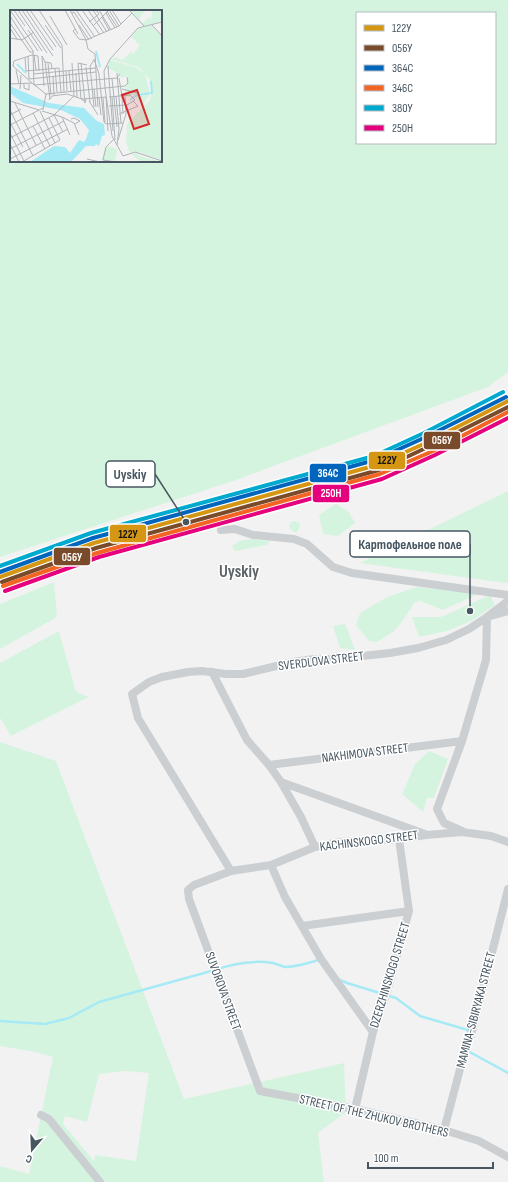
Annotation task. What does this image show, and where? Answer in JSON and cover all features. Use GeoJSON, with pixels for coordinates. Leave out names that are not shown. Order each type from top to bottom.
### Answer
{"type":"FeatureCollection","features":[{"type":"Feature","properties":{"kind":"street"},"geometry":{"type":"LineString","coordinates":[[221,530],[235,529],[253,535],[294,540],[307,544],[333,567],[352,573],[508,595]]}},
{"type":"Feature","properties":{"kind":"street"},"geometry":{"type":"LineString","coordinates":[[462,832],[444,823],[438,809],[462,741],[486,660],[487,617],[508,601]]}},
{"type":"Feature","properties":{"kind":"street","name":"SVERDLOVA STREET"},"geometry":{"type":"LineString","coordinates":[[231,871],[138,718],[132,694],[149,682],[162,677],[188,672],[202,671],[226,674],[243,674],[293,662],[390,653],[418,648],[446,640],[470,629],[487,617],[508,611]]}},
{"type":"Feature","properties":{"kind":"street"},"geometry":{"type":"LineString","coordinates":[[212,672],[247,740],[269,765],[281,782],[301,817],[315,847]]}},
{"type":"Feature","properties":{"kind":"street","name":"NAKHIMOVA STREET"},"geometry":{"type":"LineString","coordinates":[[269,765],[462,741]]}},
{"type":"Feature","properties":{"kind":"street"},"geometry":{"type":"LineString","coordinates":[[281,782],[426,835]]}},
{"type":"Feature","properties":{"kind":"street","name":"KACHINSKOGO STREET"},"geometry":{"type":"LineString","coordinates":[[188,890],[194,885],[231,871],[271,865],[315,847],[340,842],[399,839],[462,832],[492,836],[508,842]]}},
{"type":"Feature","properties":{"kind":"street","name":"DZERZHINSKOGO STREET"},"geometry":{"type":"LineString","coordinates":[[355,1109],[373,1032],[386,995],[410,911],[399,839]]}},
{"type":"Feature","properties":{"kind":"street"},"geometry":{"type":"LineString","coordinates":[[271,865],[285,897],[321,959],[373,1032]]}},
{"type":"Feature","properties":{"kind":"street","name":"MAMINA-SIBIRYAKA STREET"},"geometry":{"type":"LineString","coordinates":[[444,1130],[465,1050],[471,1035],[508,889]]}},
{"type":"Feature","properties":{"kind":"street","name":"SUVOROVA STREET"},"geometry":{"type":"LineString","coordinates":[[188,890],[189,900],[260,1091]]}},
{"type":"Feature","properties":{"kind":"street"},"geometry":{"type":"LineString","coordinates":[[302,926],[410,911]]}},
{"type":"Feature","properties":{"kind":"street","name":"STREET OF THE ZHUKOV BROTHERS"},"geometry":{"type":"LineString","coordinates":[[260,1091],[355,1109],[444,1130],[479,1141],[508,1157]]}},
{"type":"Feature","properties":{"kind":"street"},"geometry":{"type":"LineString","coordinates":[[41,1115],[49,1119],[100,1182]]}},
{"type":"Feature","properties":{"kind":"green space"},"geometry":{"type":"Polygon","coordinates":[[[0,0],[508,0],[508,372],[488,387],[236,480],[0,557],[0,0]]]}},
{"type":"Feature","properties":{"kind":"green space"},"geometry":{"type":"Polygon","coordinates":[[[508,491],[508,582],[506,583],[360,563],[508,491]]]}},
{"type":"Feature","properties":{"kind":"green space"},"geometry":{"type":"Polygon","coordinates":[[[336,504],[349,512],[355,523],[338,536],[323,534],[319,515],[336,504]]]}},
{"type":"Feature","properties":{"kind":"green space"},"geometry":{"type":"Polygon","coordinates":[[[292,521],[300,523],[299,529],[296,533],[290,529],[289,525],[292,521]]]}},
{"type":"Feature","properties":{"kind":"green space"},"geometry":{"type":"Polygon","coordinates":[[[251,539],[270,541],[267,545],[239,551],[234,550],[232,546],[239,541],[251,539]]]}},
{"type":"Feature","properties":{"kind":"green space"},"geometry":{"type":"Polygon","coordinates":[[[54,582],[57,617],[0,649],[0,604],[54,582]]]}},
{"type":"Feature","properties":{"kind":"green space"},"geometry":{"type":"Polygon","coordinates":[[[417,587],[480,593],[443,610],[420,601],[415,602],[394,631],[377,642],[369,641],[356,625],[360,613],[387,597],[417,587]]]}},
{"type":"Feature","properties":{"kind":"green space"},"geometry":{"type":"Polygon","coordinates":[[[490,595],[495,605],[471,621],[447,631],[419,637],[412,617],[441,617],[490,595]]]}},
{"type":"Feature","properties":{"kind":"green space"},"geometry":{"type":"Polygon","coordinates":[[[345,624],[355,650],[340,648],[333,626],[345,624]]]}},
{"type":"Feature","properties":{"kind":"green space"},"geometry":{"type":"Polygon","coordinates":[[[59,631],[76,692],[89,697],[11,736],[0,718],[0,663],[59,631]]]}},
{"type":"Feature","properties":{"kind":"green space"},"geometry":{"type":"Polygon","coordinates":[[[0,742],[56,761],[184,1099],[344,1063],[346,1112],[318,1133],[324,1182],[0,1182],[0,1166],[29,1174],[53,1057],[35,1052],[0,1046],[0,742]],[[125,1071],[99,1074],[87,1122],[65,1116],[63,1124],[94,1161],[95,1155],[136,1161],[149,1073],[125,1071]]]}},
{"type":"Feature","properties":{"kind":"green space"},"geometry":{"type":"Polygon","coordinates":[[[429,751],[448,759],[434,798],[427,798],[423,812],[402,794],[415,764],[429,751]]]}},
{"type":"Feature","properties":{"kind":"waterway"},"geometry":{"type":"LineString","coordinates":[[0,1021],[45,1024],[69,1018],[99,1002],[236,964],[266,962],[289,967],[319,960]]}},
{"type":"Feature","properties":{"kind":"waterway"},"geometry":{"type":"LineString","coordinates":[[340,980],[396,998],[420,1016],[468,1030],[467,1034]]}},
{"type":"Feature","properties":{"kind":"waterway"},"geometry":{"type":"LineString","coordinates":[[466,1050],[508,1073]]}},
{"type":"Feature","properties":{"kind":"transit line","name":"380У"},"geometry":{"type":"LineString","coordinates":[[0,566],[91,533],[374,456],[424,433],[503,392]]}},
{"type":"Feature","properties":{"kind":"transit line","name":"364С"},"geometry":{"type":"LineString","coordinates":[[0,572],[93,538],[375,460],[426,437],[506,397]]}},
{"type":"Feature","properties":{"kind":"transit line","name":"122У"},"geometry":{"type":"LineString","coordinates":[[0,577],[94,543],[377,465],[428,442],[508,401]]}},
{"type":"Feature","properties":{"kind":"transit line","name":"056У"},"geometry":{"type":"LineString","coordinates":[[2,582],[96,548],[379,470],[508,407]]}},
{"type":"Feature","properties":{"kind":"transit line","name":"346С"},"geometry":{"type":"LineString","coordinates":[[3,586],[97,553],[380,474],[433,451],[508,412]]}},
{"type":"Feature","properties":{"kind":"transit line","name":"250Н"},"geometry":{"type":"LineString","coordinates":[[5,591],[99,557],[382,479],[435,455],[508,418]]}},
{"type":"Feature","properties":{"kind":"place","name":"Uyskiy"},"geometry":{"type":"Point","coordinates":[186,522]}},
{"type":"Feature","properties":{"kind":"place","name":"Картофельное поле"},"geometry":{"type":"Point","coordinates":[470,611]}},
{"type":"Feature","properties":{"kind":"district","name":"Uyskiy"},"geometry":{"type":"Point","coordinates":[239,572]}}]}
